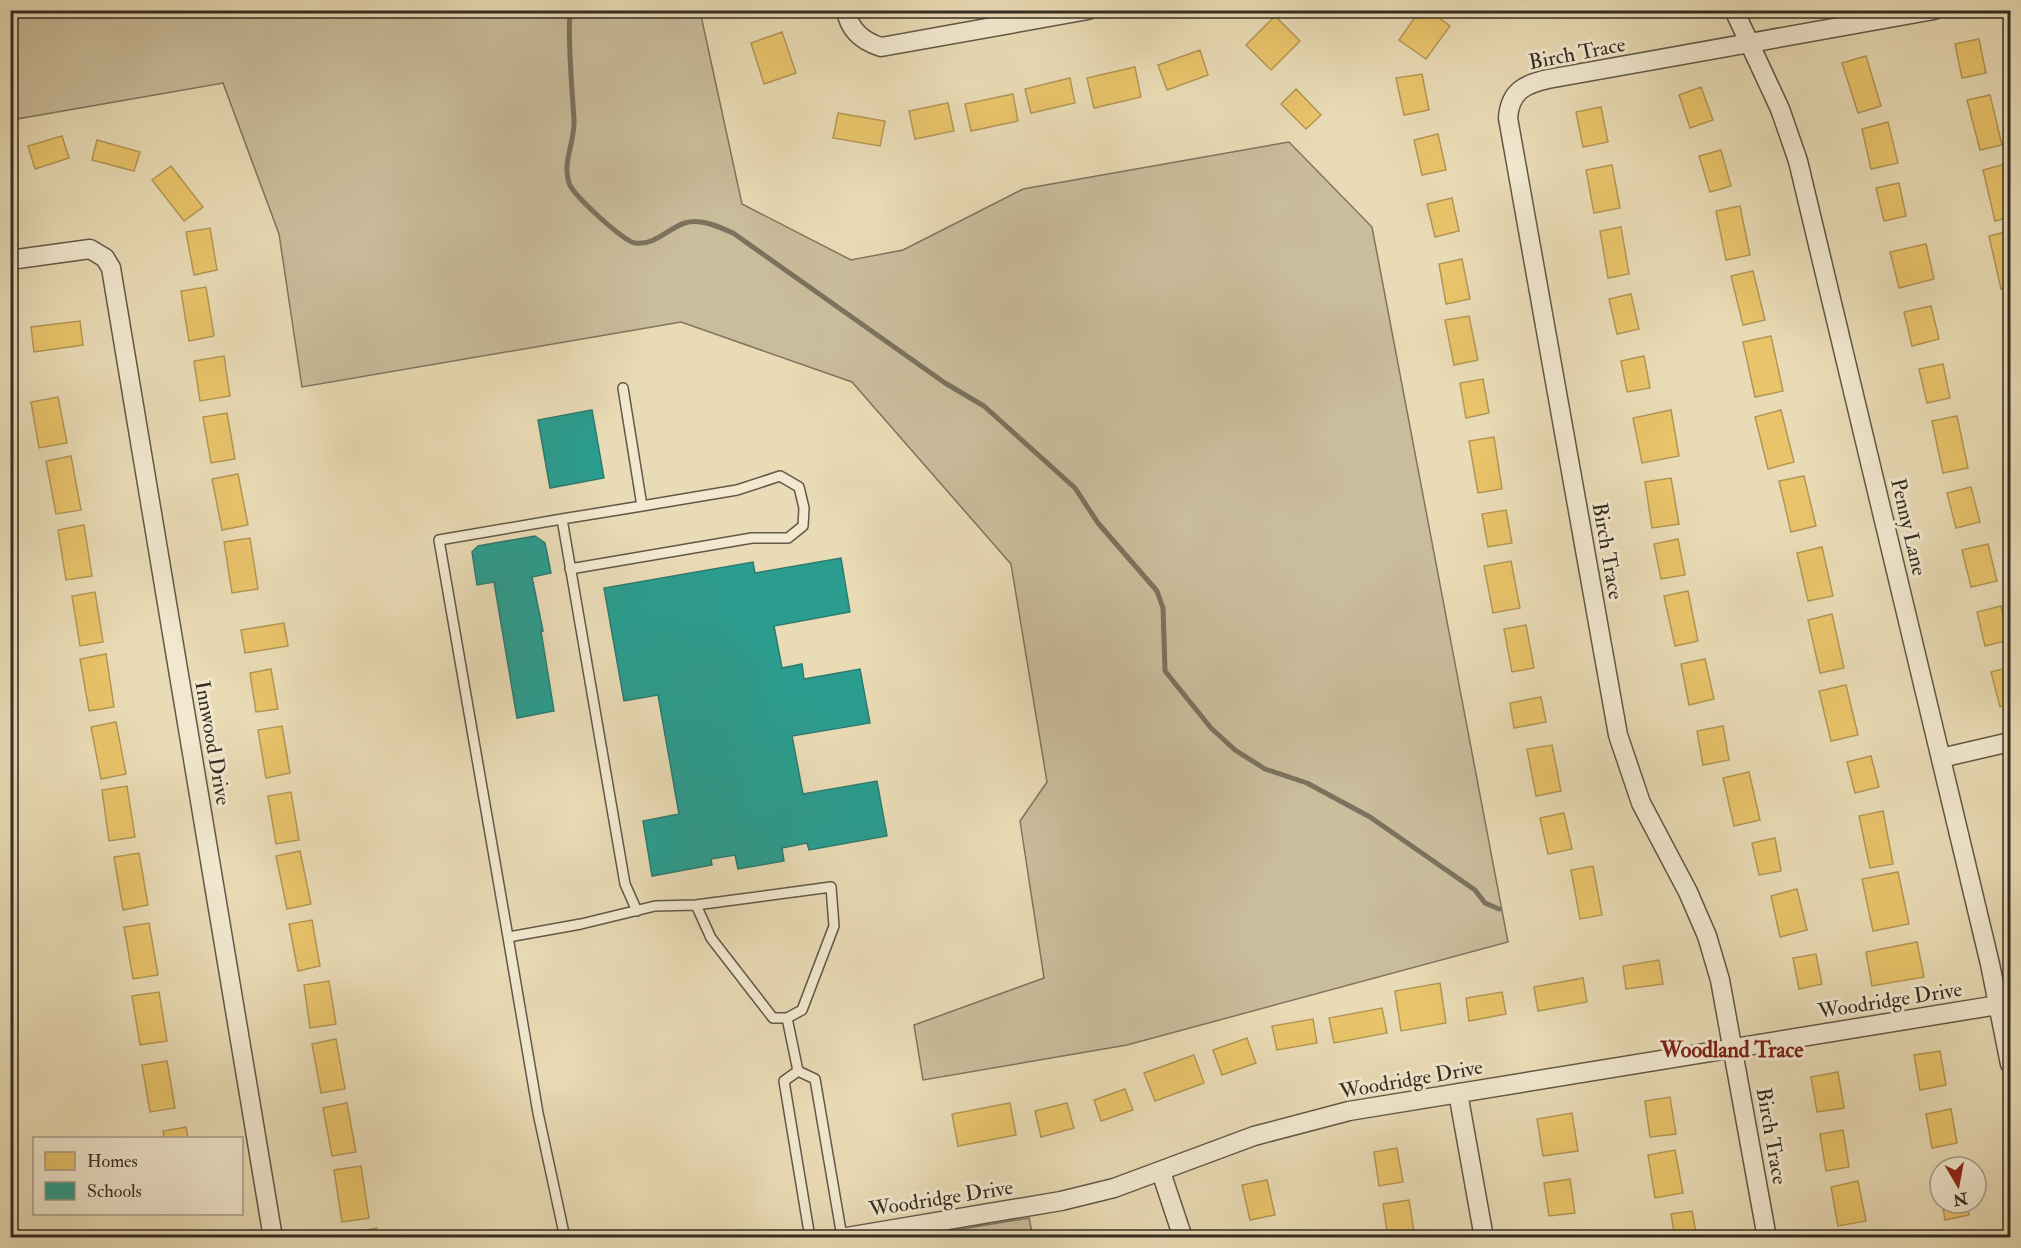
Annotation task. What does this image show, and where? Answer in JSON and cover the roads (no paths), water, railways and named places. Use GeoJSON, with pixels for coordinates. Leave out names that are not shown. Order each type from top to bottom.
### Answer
{"type":"FeatureCollection","features":[{"type":"Feature","properties":{"kind":"street"},"geometry":{"type":"LineString","coordinates":[[846,10],[853,30],[860,37],[881,47],[1088,10]]}},
{"type":"Feature","properties":{"kind":"street","name":"Penny Lane"},"geometry":{"type":"LineString","coordinates":[[1734,10],[1780,109],[1798,161],[1941,758],[2005,1004],[2010,1064]]}},
{"type":"Feature","properties":{"kind":"street","name":"Birch Trace"},"geometry":{"type":"LineString","coordinates":[[1767,1238],[1720,980],[1707,936],[1688,892],[1641,803],[1618,735],[1508,118],[1509,105],[1514,95],[1529,83],[1934,10]]}},
{"type":"Feature","properties":{"kind":"street","name":"Innwood Drive"},"geometry":{"type":"LineString","coordinates":[[10,260],[90,249],[105,258],[111,268],[273,1238]]}},
{"type":"Feature","properties":{"kind":"street"},"geometry":{"type":"LineString","coordinates":[[1941,758],[2010,742]]}},
{"type":"Feature","properties":{"kind":"street","name":"Woodridge Drive"},"geometry":{"type":"LineString","coordinates":[[841,1237],[1061,1201],[1114,1188],[1254,1136],[1303,1122],[1458,1093],[2005,1004]]}},
{"type":"Feature","properties":{"kind":"street"},"geometry":{"type":"LineString","coordinates":[[1458,1093],[1484,1238]]}},
{"type":"Feature","properties":{"kind":"street"},"geometry":{"type":"LineString","coordinates":[[1161,1172],[1183,1238]]}},
{"type":"Feature","properties":{"kind":"lane"},"geometry":{"type":"LineString","coordinates":[[10,23],[14,10]]}},
{"type":"Feature","properties":{"kind":"lane"},"geometry":{"type":"LineString","coordinates":[[622,388],[642,506]]}},
{"type":"Feature","properties":{"kind":"lane"},"geometry":{"type":"LineString","coordinates":[[565,1238],[538,1113],[439,540],[737,490],[780,476],[799,487],[804,508],[803,526],[788,538],[752,538],[570,569]]}},
{"type":"Feature","properties":{"kind":"lane"},"geometry":{"type":"LineString","coordinates":[[562,519],[626,884],[637,910]]}},
{"type":"Feature","properties":{"kind":"lane"},"geometry":{"type":"LineString","coordinates":[[508,937],[581,924],[655,906],[696,905],[831,887],[834,926],[802,1010],[788,1018],[773,1017],[711,938],[696,905]]}},
{"type":"Feature","properties":{"kind":"lane"},"geometry":{"type":"LineString","coordinates":[[788,1018],[798,1071]]}},
{"type":"Feature","properties":{"kind":"lane"},"geometry":{"type":"LineString","coordinates":[[798,1071],[815,1079],[841,1237]]}},
{"type":"Feature","properties":{"kind":"lane"},"geometry":{"type":"LineString","coordinates":[[798,1071],[784,1081],[810,1238]]}},
{"type":"Feature","properties":{"kind":"waterway"},"geometry":{"type":"LineString","coordinates":[[571,10],[569,45],[574,128],[567,175],[572,189],[588,207],[620,235],[635,243],[649,242],[679,225],[691,222],[710,224],[733,233],[945,383],[984,406],[1075,488],[1098,523],[1157,591],[1163,608],[1165,671],[1211,728],[1235,750],[1265,769],[1307,783],[1370,817],[1475,890],[1485,903],[1499,909]]}},
{"type":"Feature","properties":{"kind":"district","name":"Woodland Trace"},"geometry":{"type":"Point","coordinates":[1732,1049]}}]}
